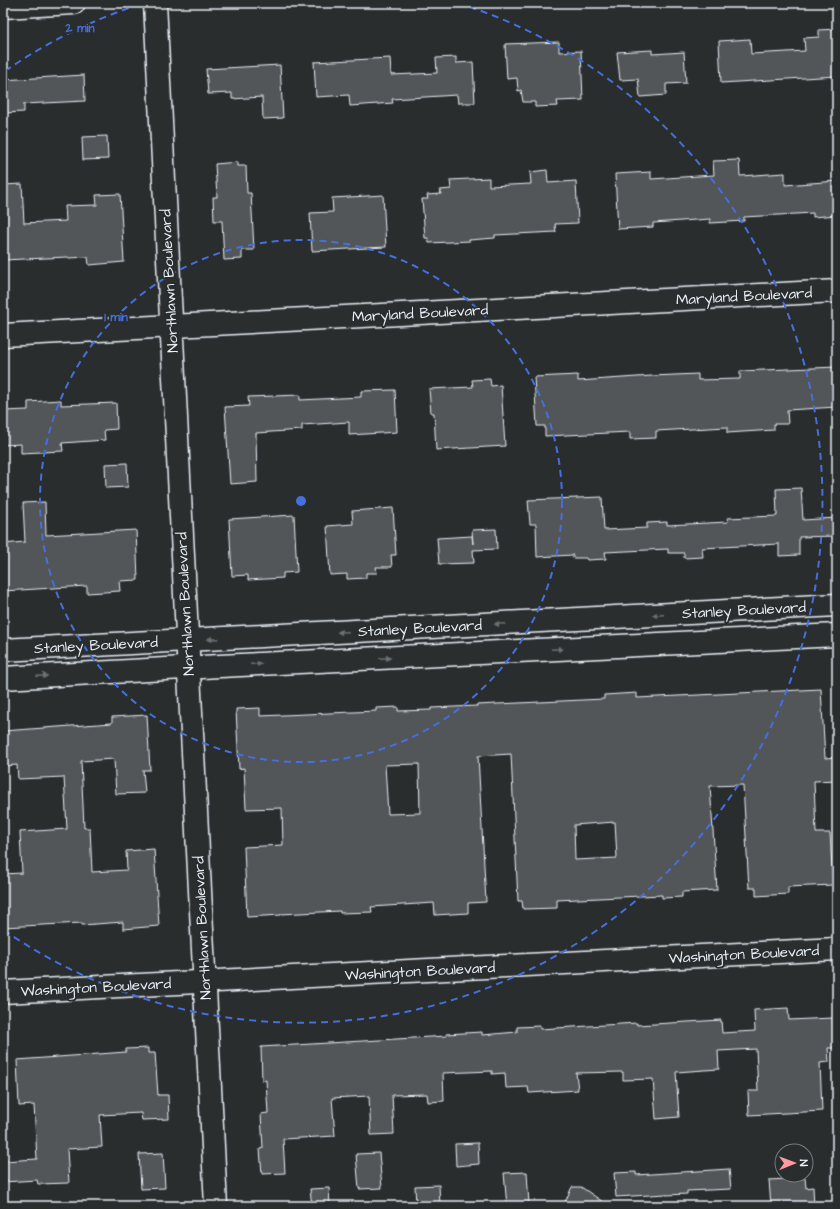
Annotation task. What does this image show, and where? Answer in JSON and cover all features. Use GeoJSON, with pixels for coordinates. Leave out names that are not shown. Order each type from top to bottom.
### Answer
{"type":"FeatureCollection","features":[{"type":"Feature","properties":{"kind":"street"},"geometry":{"type":"LineString","coordinates":[[3,7],[74,3]]}},
{"type":"Feature","properties":{"kind":"street","name":"Northlawn Boulevard"},"geometry":{"type":"LineString","coordinates":[[155,3],[216,1206]]}},
{"type":"Feature","properties":{"kind":"street","name":"Maryland Boulevard"},"geometry":{"type":"LineString","coordinates":[[3,335],[837,291]]}},
{"type":"Feature","properties":{"kind":"street","name":"Stanley Boulevard"},"geometry":{"type":"LineString","coordinates":[[3,650],[837,605]]}},
{"type":"Feature","properties":{"kind":"street"},"geometry":{"type":"LineString","coordinates":[[530,622],[531,650]]}},
{"type":"Feature","properties":{"kind":"street","name":"Stanley Boulevard"},"geometry":{"type":"LineString","coordinates":[[3,678],[837,635]]}},
{"type":"Feature","properties":{"kind":"street","name":"Washington Boulevard"},"geometry":{"type":"LineString","coordinates":[[3,992],[837,949]]}},
{"type":"Feature","properties":{"kind":"building"},"geometry":{"type":"Polygon","coordinates":[[[837,29],[837,76],[721,83],[719,41],[750,39],[751,54],[805,51],[804,38],[819,37],[819,30],[837,29]]]}},
{"type":"Feature","properties":{"kind":"building"},"geometry":{"type":"Polygon","coordinates":[[[559,42],[559,52],[581,51],[583,100],[557,101],[558,106],[535,107],[535,102],[523,102],[521,90],[518,91],[517,78],[507,79],[505,44],[559,42]]]}},
{"type":"Feature","properties":{"kind":"building"},"geometry":{"type":"Polygon","coordinates":[[[652,50],[652,54],[684,52],[686,83],[666,84],[666,95],[640,97],[638,79],[620,80],[617,52],[652,50]]]}},
{"type":"Feature","properties":{"kind":"building"},"geometry":{"type":"Polygon","coordinates":[[[456,57],[456,63],[473,62],[475,103],[458,103],[457,95],[392,99],[393,103],[350,106],[349,95],[316,97],[314,62],[390,58],[391,75],[437,73],[436,58],[456,57]]]}},
{"type":"Feature","properties":{"kind":"building"},"geometry":{"type":"Polygon","coordinates":[[[280,65],[283,118],[263,119],[262,97],[232,99],[232,93],[208,94],[206,69],[280,65]]]}},
{"type":"Feature","properties":{"kind":"building"},"geometry":{"type":"Polygon","coordinates":[[[84,75],[85,101],[24,104],[24,112],[3,113],[3,80],[84,75]]]}},
{"type":"Feature","properties":{"kind":"building"},"geometry":{"type":"Polygon","coordinates":[[[107,136],[108,159],[83,160],[82,137],[107,136]]]}},
{"type":"Feature","properties":{"kind":"building"},"geometry":{"type":"Polygon","coordinates":[[[739,160],[740,176],[785,173],[785,185],[837,181],[837,215],[813,217],[813,213],[744,217],[744,221],[710,223],[710,219],[653,223],[653,227],[618,229],[615,174],[651,172],[651,179],[714,175],[713,161],[739,160]]]}},
{"type":"Feature","properties":{"kind":"building"},"geometry":{"type":"Polygon","coordinates":[[[238,162],[238,166],[246,166],[247,193],[251,193],[254,250],[242,250],[242,259],[224,260],[222,221],[214,221],[213,197],[217,197],[215,164],[238,162]]]}},
{"type":"Feature","properties":{"kind":"building"},"geometry":{"type":"Polygon","coordinates":[[[547,170],[548,183],[576,181],[578,223],[555,224],[556,232],[495,235],[495,238],[469,240],[470,241],[429,243],[428,238],[425,238],[422,199],[428,199],[427,195],[441,194],[440,190],[451,189],[450,180],[489,178],[489,186],[531,184],[530,172],[547,170]]]}},
{"type":"Feature","properties":{"kind":"building"},"geometry":{"type":"Polygon","coordinates":[[[22,184],[24,223],[66,221],[65,206],[97,205],[96,195],[120,194],[124,262],[89,265],[88,257],[3,260],[3,185],[22,184]]]}},
{"type":"Feature","properties":{"kind":"building"},"geometry":{"type":"Polygon","coordinates":[[[383,195],[386,247],[312,251],[310,213],[333,212],[332,198],[383,195]]]}},
{"type":"Feature","properties":{"kind":"building"},"geometry":{"type":"Polygon","coordinates":[[[837,367],[837,407],[787,410],[788,424],[774,424],[774,430],[727,433],[727,427],[656,431],[656,438],[630,439],[630,432],[545,436],[545,426],[537,426],[534,377],[578,375],[578,381],[698,374],[698,380],[740,379],[740,371],[837,367]]]}},
{"type":"Feature","properties":{"kind":"building"},"geometry":{"type":"Polygon","coordinates":[[[490,379],[491,386],[501,385],[505,446],[436,450],[434,413],[431,413],[429,389],[473,387],[472,380],[490,379]]]}},
{"type":"Feature","properties":{"kind":"building"},"geometry":{"type":"Polygon","coordinates":[[[395,390],[397,432],[349,435],[349,422],[302,425],[302,430],[256,433],[257,482],[230,484],[225,407],[249,406],[248,397],[300,395],[300,400],[361,397],[361,391],[395,390]]]}},
{"type":"Feature","properties":{"kind":"building"},"geometry":{"type":"Polygon","coordinates":[[[61,400],[61,405],[116,403],[117,429],[104,430],[105,440],[62,443],[63,451],[21,453],[21,444],[3,445],[3,411],[28,410],[28,402],[61,400]]]}},
{"type":"Feature","properties":{"kind":"building"},"geometry":{"type":"Polygon","coordinates":[[[127,463],[128,487],[106,488],[105,464],[127,463]]]}},
{"type":"Feature","properties":{"kind":"building"},"geometry":{"type":"Polygon","coordinates":[[[801,488],[803,520],[837,518],[837,536],[799,537],[799,555],[779,556],[779,544],[702,548],[703,557],[684,558],[684,553],[668,553],[668,549],[605,552],[606,559],[587,560],[586,558],[573,558],[573,555],[537,557],[536,524],[530,524],[528,500],[602,497],[604,530],[647,528],[647,523],[667,522],[667,525],[728,522],[727,518],[777,516],[776,489],[801,488]]]}},
{"type":"Feature","properties":{"kind":"building"},"geometry":{"type":"Polygon","coordinates":[[[45,502],[46,535],[136,530],[138,580],[119,581],[120,591],[87,593],[87,586],[3,591],[3,544],[25,542],[23,503],[45,502]]]}},
{"type":"Feature","properties":{"kind":"building"},"geometry":{"type":"Polygon","coordinates":[[[393,508],[396,555],[391,555],[392,567],[376,567],[377,573],[366,573],[366,578],[347,579],[347,574],[330,575],[327,526],[353,524],[352,511],[393,508]]]}},
{"type":"Feature","properties":{"kind":"building"},"geometry":{"type":"Polygon","coordinates":[[[294,515],[297,572],[283,573],[283,578],[248,580],[248,575],[232,576],[229,519],[294,515]]]}},
{"type":"Feature","properties":{"kind":"building"},"geometry":{"type":"Polygon","coordinates":[[[496,529],[497,549],[473,550],[474,563],[439,564],[437,538],[472,536],[473,544],[472,530],[496,529]]]}},
{"type":"Feature","properties":{"kind":"building"},"geometry":{"type":"Polygon","coordinates":[[[821,689],[825,758],[837,757],[837,780],[814,781],[816,833],[830,833],[833,885],[788,887],[788,894],[756,896],[756,888],[749,888],[743,785],[710,786],[717,890],[682,892],[682,897],[662,898],[662,895],[557,900],[557,908],[523,909],[522,901],[518,901],[511,754],[478,756],[486,902],[468,903],[468,913],[435,915],[434,903],[371,907],[372,912],[340,913],[340,911],[247,917],[244,847],[283,845],[282,808],[246,809],[244,768],[239,769],[236,709],[260,708],[260,716],[376,711],[376,708],[398,707],[398,711],[431,710],[431,708],[477,706],[476,705],[604,699],[604,695],[637,693],[637,698],[821,689]],[[419,764],[385,765],[388,814],[420,813],[419,764]],[[615,822],[574,825],[575,860],[617,858],[615,822]]]}},
{"type":"Feature","properties":{"kind":"building"},"geometry":{"type":"Polygon","coordinates":[[[147,715],[150,770],[143,770],[145,793],[116,794],[114,759],[81,761],[84,828],[90,828],[92,872],[127,870],[126,851],[154,849],[159,926],[123,929],[123,922],[82,925],[82,923],[3,927],[3,874],[22,873],[20,832],[67,829],[64,777],[18,779],[17,765],[3,766],[3,731],[112,723],[112,717],[147,715]]]}},
{"type":"Feature","properties":{"kind":"building"},"geometry":{"type":"Polygon","coordinates":[[[788,1008],[789,1020],[833,1018],[835,1048],[828,1048],[829,1062],[820,1063],[822,1111],[749,1115],[748,1091],[758,1091],[756,1049],[718,1051],[719,1069],[676,1072],[679,1117],[656,1119],[653,1079],[623,1080],[623,1072],[576,1073],[578,1090],[529,1093],[528,1087],[506,1088],[505,1073],[492,1074],[492,1071],[443,1073],[444,1101],[428,1102],[427,1094],[392,1095],[394,1134],[371,1135],[369,1096],[332,1098],[335,1136],[283,1139],[285,1173],[262,1174],[260,1149],[263,1148],[261,1114],[268,1113],[266,1080],[262,1081],[261,1047],[447,1036],[446,1034],[482,1032],[482,1035],[517,1032],[517,1027],[540,1026],[540,1029],[721,1020],[722,1033],[755,1031],[754,1010],[788,1008]]]}},
{"type":"Feature","properties":{"kind":"building"},"geometry":{"type":"Polygon","coordinates":[[[148,1048],[148,1053],[155,1053],[158,1095],[168,1095],[169,1119],[142,1120],[141,1113],[100,1115],[102,1147],[67,1149],[69,1183],[38,1184],[37,1180],[3,1182],[3,1161],[37,1159],[34,1105],[19,1106],[17,1060],[126,1052],[126,1049],[148,1048]]]}},
{"type":"Feature","properties":{"kind":"building"},"geometry":{"type":"Polygon","coordinates":[[[478,1143],[479,1164],[456,1166],[455,1144],[478,1143]]]}},
{"type":"Feature","properties":{"kind":"building"},"geometry":{"type":"Polygon","coordinates":[[[163,1153],[165,1188],[141,1189],[139,1154],[163,1153]]]}},
{"type":"Feature","properties":{"kind":"building"},"geometry":{"type":"Polygon","coordinates":[[[379,1153],[382,1188],[359,1189],[356,1154],[379,1153]]]}},
{"type":"Feature","properties":{"kind":"building"},"geometry":{"type":"Polygon","coordinates":[[[729,1169],[731,1189],[687,1191],[687,1194],[616,1197],[614,1173],[636,1172],[636,1175],[729,1169]]]}},
{"type":"Feature","properties":{"kind":"building"},"geometry":{"type":"Polygon","coordinates":[[[527,1172],[529,1205],[507,1206],[504,1173],[527,1172]]]}},
{"type":"Feature","properties":{"kind":"building"},"geometry":{"type":"Polygon","coordinates":[[[769,1180],[774,1180],[774,1183],[806,1183],[806,1188],[813,1187],[814,1206],[771,1206],[769,1180]]]}},
{"type":"Feature","properties":{"kind":"building"},"geometry":{"type":"Polygon","coordinates":[[[439,1185],[440,1206],[416,1206],[415,1186],[439,1185]]]}},
{"type":"Feature","properties":{"kind":"building"},"geometry":{"type":"Polygon","coordinates":[[[572,1187],[581,1187],[609,1206],[563,1206],[572,1187]]]}},
{"type":"Feature","properties":{"kind":"building"},"geometry":{"type":"Polygon","coordinates":[[[329,1188],[330,1206],[312,1206],[310,1189],[329,1188]]]}}]}
